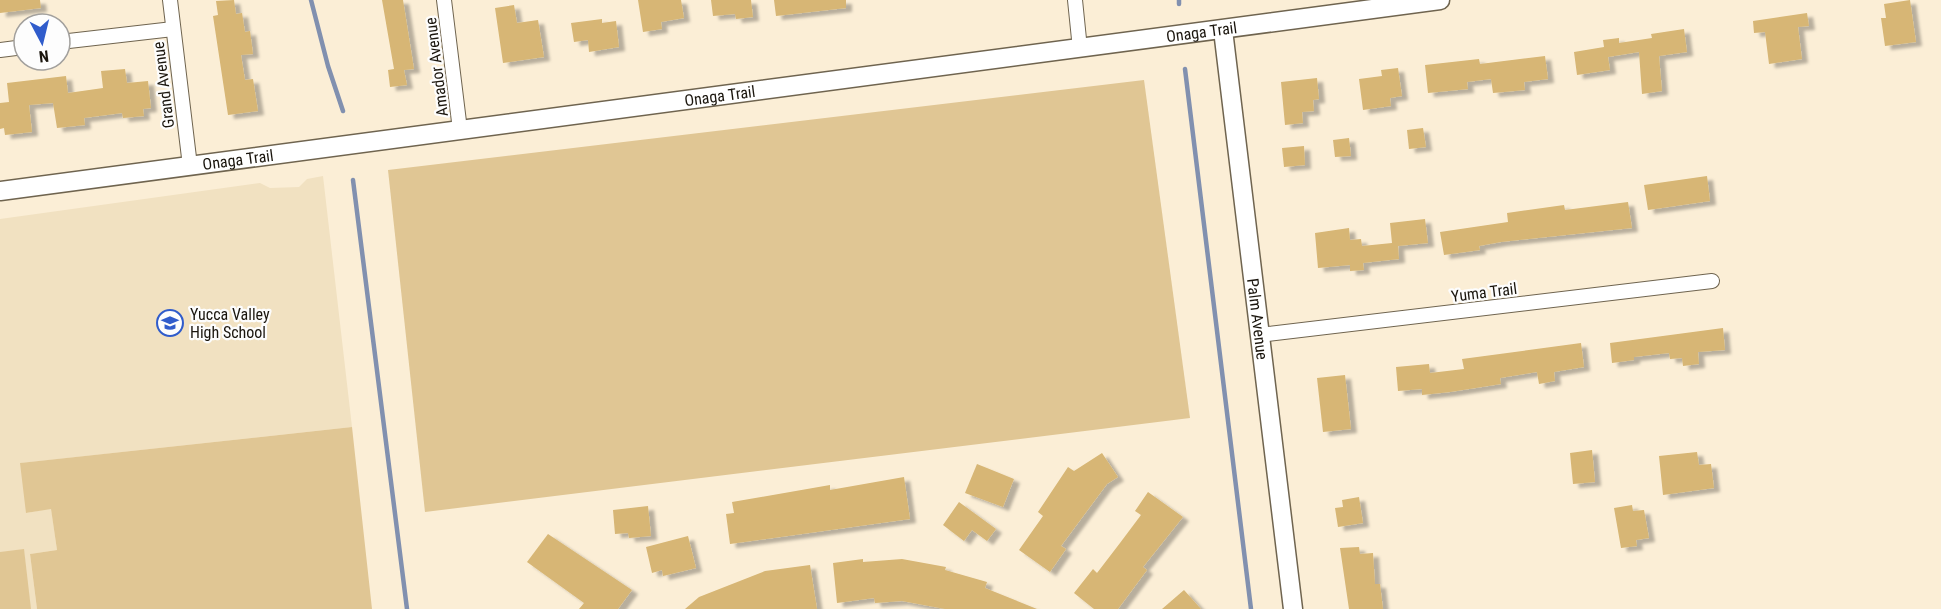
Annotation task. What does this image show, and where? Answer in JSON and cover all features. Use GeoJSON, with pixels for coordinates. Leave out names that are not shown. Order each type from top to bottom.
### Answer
{"type":"FeatureCollection","features":[{"type":"Feature","properties":{"kind":"street","name":"Grand Avenue"},"geometry":{"type":"LineString","coordinates":[[170,0],[190,166]]}},
{"type":"Feature","properties":{"kind":"street","name":"Amador Avenue"},"geometry":{"type":"LineString","coordinates":[[444,0],[460,130]]}},
{"type":"Feature","properties":{"kind":"street"},"geometry":{"type":"LineString","coordinates":[[1075,0],[1080,49]]}},
{"type":"Feature","properties":{"kind":"street","name":"Onaga Trail"},"geometry":{"type":"LineString","coordinates":[[0,191],[1440,0]]}},
{"type":"Feature","properties":{"kind":"street"},"geometry":{"type":"LineString","coordinates":[[72,41],[173,29]]}},
{"type":"Feature","properties":{"kind":"street","name":"Palm Avenue"},"geometry":{"type":"LineString","coordinates":[[1223,30],[1293,609]]}},
{"type":"Feature","properties":{"kind":"street","name":"Yuma Trail"},"geometry":{"type":"LineString","coordinates":[[1260,335],[1712,281]]}},
{"type":"Feature","properties":{"kind":"shaded area"},"geometry":{"type":"Polygon","coordinates":[[[1144,80],[1190,418],[425,512],[388,170],[1144,80]]]}},
{"type":"Feature","properties":{"kind":"shaded area","name":"Yucca Valley High School"},"geometry":{"type":"Polygon","coordinates":[[[323,176],[352,427],[21,463],[27,513],[51,508],[57,550],[30,554],[37,609],[0,609],[0,219],[260,183],[270,188],[299,187],[307,179],[323,176]]]}},
{"type":"Feature","properties":{"kind":"shaded area"},"geometry":{"type":"Polygon","coordinates":[[[352,427],[372,609],[37,609],[30,554],[57,550],[51,509],[26,513],[20,463],[352,427]]]}},
{"type":"Feature","properties":{"kind":"shaded area"},"geometry":{"type":"Polygon","coordinates":[[[24,549],[31,609],[0,609],[0,552],[24,549]]]}},
{"type":"Feature","properties":{"kind":"building"},"geometry":{"type":"Polygon","coordinates":[[[0,0],[40,0],[41,8],[0,13],[0,0]]]}},
{"type":"Feature","properties":{"kind":"building"},"geometry":{"type":"Polygon","coordinates":[[[234,0],[236,14],[242,13],[245,32],[250,31],[253,54],[241,55],[245,80],[253,79],[258,111],[228,115],[213,16],[218,15],[216,1],[234,0]]]}},
{"type":"Feature","properties":{"kind":"building"},"geometry":{"type":"Polygon","coordinates":[[[382,0],[403,0],[414,69],[404,70],[407,85],[390,87],[388,70],[394,69],[382,0]]]}},
{"type":"Feature","properties":{"kind":"building"},"geometry":{"type":"Polygon","coordinates":[[[638,0],[681,0],[684,18],[661,22],[662,29],[643,32],[638,0]]]}},
{"type":"Feature","properties":{"kind":"building"},"geometry":{"type":"Polygon","coordinates":[[[711,0],[751,0],[753,17],[736,19],[735,14],[713,16],[711,0]]]}},
{"type":"Feature","properties":{"kind":"building"},"geometry":{"type":"Polygon","coordinates":[[[774,0],[846,0],[846,8],[776,16],[774,0]]]}},
{"type":"Feature","properties":{"kind":"building"},"geometry":{"type":"Polygon","coordinates":[[[1910,0],[1916,42],[1885,46],[1881,18],[1886,18],[1884,4],[1910,0]]]}},
{"type":"Feature","properties":{"kind":"building"},"geometry":{"type":"Polygon","coordinates":[[[514,5],[517,23],[538,20],[544,57],[503,63],[495,8],[514,5]]]}},
{"type":"Feature","properties":{"kind":"building"},"geometry":{"type":"Polygon","coordinates":[[[1807,13],[1809,26],[1798,27],[1802,59],[1769,64],[1765,32],[1754,33],[1753,21],[1807,13]]]}},
{"type":"Feature","properties":{"kind":"building"},"geometry":{"type":"Polygon","coordinates":[[[602,19],[602,23],[616,21],[619,47],[589,52],[588,40],[574,42],[571,23],[602,19]]]}},
{"type":"Feature","properties":{"kind":"building"},"geometry":{"type":"Polygon","coordinates":[[[1684,29],[1687,52],[1659,56],[1662,91],[1642,94],[1639,52],[1608,57],[1610,70],[1577,75],[1574,52],[1604,47],[1603,40],[1619,38],[1619,43],[1652,38],[1651,34],[1684,29]]]}},
{"type":"Feature","properties":{"kind":"building"},"geometry":{"type":"Polygon","coordinates":[[[1545,56],[1548,79],[1524,82],[1525,90],[1493,93],[1491,79],[1467,82],[1468,89],[1428,93],[1425,65],[1479,59],[1480,64],[1545,56]]]}},
{"type":"Feature","properties":{"kind":"building"},"geometry":{"type":"Polygon","coordinates":[[[1398,68],[1402,96],[1390,98],[1391,106],[1363,110],[1359,79],[1382,76],[1381,70],[1398,68]]]}},
{"type":"Feature","properties":{"kind":"building"},"geometry":{"type":"Polygon","coordinates":[[[125,69],[127,83],[148,81],[151,108],[143,109],[144,116],[123,118],[122,113],[84,118],[85,125],[57,128],[53,103],[29,105],[32,132],[5,135],[4,128],[0,129],[0,103],[9,102],[7,83],[66,76],[68,93],[103,88],[101,71],[125,69]]]}},
{"type":"Feature","properties":{"kind":"building"},"geometry":{"type":"Polygon","coordinates":[[[1317,78],[1319,99],[1313,100],[1314,111],[1302,112],[1303,123],[1285,125],[1281,82],[1317,78]]]}},
{"type":"Feature","properties":{"kind":"building"},"geometry":{"type":"Polygon","coordinates":[[[1423,128],[1426,147],[1409,149],[1407,130],[1423,128]]]}},
{"type":"Feature","properties":{"kind":"building"},"geometry":{"type":"Polygon","coordinates":[[[1349,138],[1351,156],[1335,157],[1333,140],[1349,138]]]}},
{"type":"Feature","properties":{"kind":"building"},"geometry":{"type":"Polygon","coordinates":[[[1304,146],[1305,165],[1284,167],[1282,148],[1304,146]]]}},
{"type":"Feature","properties":{"kind":"building"},"geometry":{"type":"Polygon","coordinates":[[[1707,176],[1710,201],[1648,210],[1644,185],[1707,176]]]}},
{"type":"Feature","properties":{"kind":"building"},"geometry":{"type":"Polygon","coordinates":[[[1628,202],[1632,228],[1501,242],[1479,246],[1480,250],[1444,255],[1440,232],[1508,222],[1507,213],[1564,205],[1565,210],[1628,202]]]}},
{"type":"Feature","properties":{"kind":"building"},"geometry":{"type":"Polygon","coordinates":[[[1425,219],[1428,243],[1398,246],[1399,259],[1363,263],[1364,270],[1350,271],[1350,265],[1318,268],[1315,233],[1349,228],[1350,240],[1361,239],[1362,246],[1392,243],[1390,223],[1425,219]]]}},
{"type":"Feature","properties":{"kind":"building"},"geometry":{"type":"Polygon","coordinates":[[[1723,328],[1725,350],[1698,352],[1699,364],[1683,366],[1682,358],[1670,359],[1669,353],[1634,357],[1634,360],[1612,363],[1610,343],[1723,328]]]}},
{"type":"Feature","properties":{"kind":"building"},"geometry":{"type":"Polygon","coordinates":[[[1581,343],[1584,367],[1554,372],[1555,381],[1539,384],[1537,372],[1500,378],[1501,384],[1450,392],[1422,395],[1422,389],[1398,391],[1396,367],[1429,364],[1430,373],[1464,369],[1462,359],[1581,343]]]}},
{"type":"Feature","properties":{"kind":"building"},"geometry":{"type":"Polygon","coordinates":[[[1345,375],[1351,429],[1323,432],[1317,378],[1345,375]]]}},
{"type":"Feature","properties":{"kind":"building"},"geometry":{"type":"Polygon","coordinates":[[[1592,450],[1595,482],[1573,484],[1570,453],[1592,450]]]}},
{"type":"Feature","properties":{"kind":"building"},"geometry":{"type":"Polygon","coordinates":[[[1697,452],[1699,465],[1711,464],[1714,488],[1663,495],[1659,456],[1697,452]]]}},
{"type":"Feature","properties":{"kind":"building"},"geometry":{"type":"Polygon","coordinates":[[[1102,453],[1118,477],[1107,484],[1061,546],[1066,549],[1050,572],[1019,550],[1043,516],[1038,512],[1068,467],[1074,471],[1102,453]]]}},
{"type":"Feature","properties":{"kind":"building"},"geometry":{"type":"Polygon","coordinates":[[[977,464],[1014,479],[1003,507],[965,493],[977,464]]]}},
{"type":"Feature","properties":{"kind":"building"},"geometry":{"type":"Polygon","coordinates":[[[904,477],[910,519],[730,544],[726,514],[734,513],[732,502],[830,485],[830,490],[904,477]]]}},
{"type":"Feature","properties":{"kind":"building"},"geometry":{"type":"Polygon","coordinates":[[[1148,492],[1183,517],[1143,567],[1147,570],[1118,609],[1094,609],[1074,593],[1093,569],[1097,573],[1141,515],[1135,511],[1148,492]]]}},
{"type":"Feature","properties":{"kind":"building"},"geometry":{"type":"Polygon","coordinates":[[[1359,497],[1363,523],[1338,527],[1335,508],[1343,507],[1342,500],[1359,497]]]}},
{"type":"Feature","properties":{"kind":"building"},"geometry":{"type":"Polygon","coordinates":[[[959,502],[996,529],[987,541],[972,530],[964,541],[943,525],[959,502]]]}},
{"type":"Feature","properties":{"kind":"building"},"geometry":{"type":"Polygon","coordinates":[[[1632,505],[1633,511],[1644,510],[1649,538],[1636,540],[1637,546],[1621,548],[1614,508],[1632,505]]]}},
{"type":"Feature","properties":{"kind":"building"},"geometry":{"type":"Polygon","coordinates":[[[648,506],[651,536],[629,538],[628,533],[615,534],[613,510],[648,506]]]}},
{"type":"Feature","properties":{"kind":"building"},"geometry":{"type":"Polygon","coordinates":[[[548,534],[632,590],[618,609],[579,609],[584,603],[527,562],[548,534]]]}},
{"type":"Feature","properties":{"kind":"building"},"geometry":{"type":"Polygon","coordinates":[[[688,536],[696,568],[663,576],[662,570],[652,573],[646,547],[688,536]]]}},
{"type":"Feature","properties":{"kind":"building"},"geometry":{"type":"Polygon","coordinates":[[[1359,547],[1360,554],[1373,553],[1375,584],[1380,584],[1383,609],[1349,609],[1340,548],[1359,547]]]}},
{"type":"Feature","properties":{"kind":"building"},"geometry":{"type":"Polygon","coordinates":[[[863,559],[863,562],[902,559],[946,567],[945,570],[987,582],[985,588],[1037,609],[945,609],[902,601],[875,603],[874,598],[837,603],[833,563],[863,559]]]}},
{"type":"Feature","properties":{"kind":"building"},"geometry":{"type":"Polygon","coordinates":[[[810,565],[817,609],[685,609],[699,597],[765,571],[810,565]]]}},
{"type":"Feature","properties":{"kind":"building"},"geometry":{"type":"Polygon","coordinates":[[[1184,590],[1201,609],[1162,609],[1184,590]]]}},
{"type":"Feature","properties":{"kind":"waterway"},"geometry":{"type":"LineString","coordinates":[[311,0],[328,66],[343,111]]}},
{"type":"Feature","properties":{"kind":"waterway"},"geometry":{"type":"LineString","coordinates":[[1185,69],[1251,609]]}},
{"type":"Feature","properties":{"kind":"waterway"},"geometry":{"type":"LineString","coordinates":[[353,180],[407,609]]}},
{"type":"Feature","properties":{"kind":"place","name":"Yucca Valley High School"},"geometry":{"type":"Point","coordinates":[170,323]}}]}
